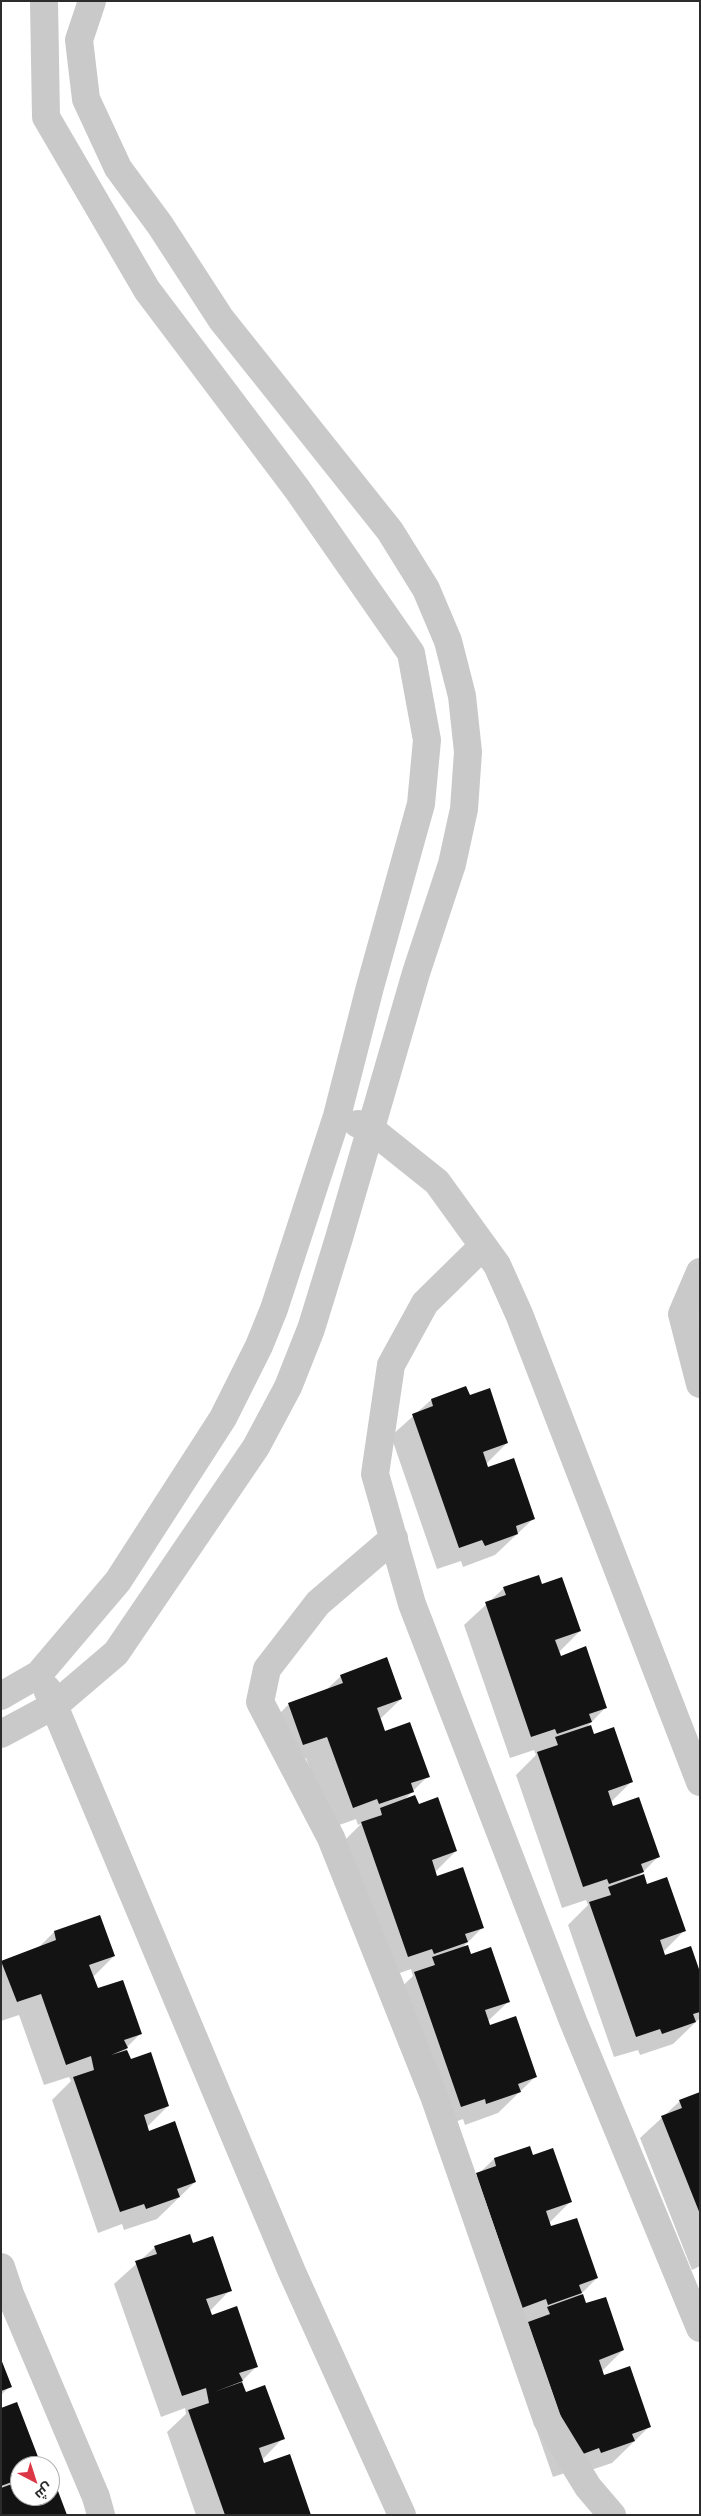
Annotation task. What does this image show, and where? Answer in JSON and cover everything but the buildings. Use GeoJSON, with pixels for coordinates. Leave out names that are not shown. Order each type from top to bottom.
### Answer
{"type":"FeatureCollection","features":[{"type":"Feature","properties":{"kind":"street"},"geometry":{"type":"LineString","coordinates":[[1,1696],[39,1674],[118,1580],[201,1454],[242,1383],[274,1309],[337,1116],[370,987],[421,804],[427,740],[412,654],[297,490],[147,290],[46,117],[44,1]]}},
{"type":"Feature","properties":{"kind":"street"},"geometry":{"type":"LineString","coordinates":[[1,1734],[55,1705],[116,1653],[256,1447],[288,1387],[311,1329],[372,1130],[416,973],[452,864],[464,809],[468,752],[462,696],[448,641],[426,589],[390,531],[221,319],[160,225],[118,168],[86,99],[79,40],[92,1]]}},
{"type":"Feature","properties":{"kind":"street"},"geometry":{"type":"LineString","coordinates":[[337,1116],[372,1130],[437,1182],[497,1265],[519,1314],[700,1782]]}},
{"type":"Feature","properties":{"kind":"street"},"geometry":{"type":"LineString","coordinates":[[483,1246],[425,1303],[391,1365],[376,1474],[412,1604],[569,2012],[700,2328]]}},
{"type":"Feature","properties":{"kind":"street"},"geometry":{"type":"LineString","coordinates":[[700,1272],[682,1314],[700,1384]]}},
{"type":"Feature","properties":{"kind":"street"},"geometry":{"type":"LineString","coordinates":[[394,1538],[318,1603],[267,1668],[260,1702],[331,1838],[434,2096],[547,2420],[588,2487],[612,2515]]}},
{"type":"Feature","properties":{"kind":"street"},"geometry":{"type":"LineString","coordinates":[[39,1674],[55,1705],[99,1815],[292,2272],[402,2515]]}},
{"type":"Feature","properties":{"kind":"street"},"geometry":{"type":"LineString","coordinates":[[1,2267],[10,2294],[96,2497],[101,2515]]}}]}
